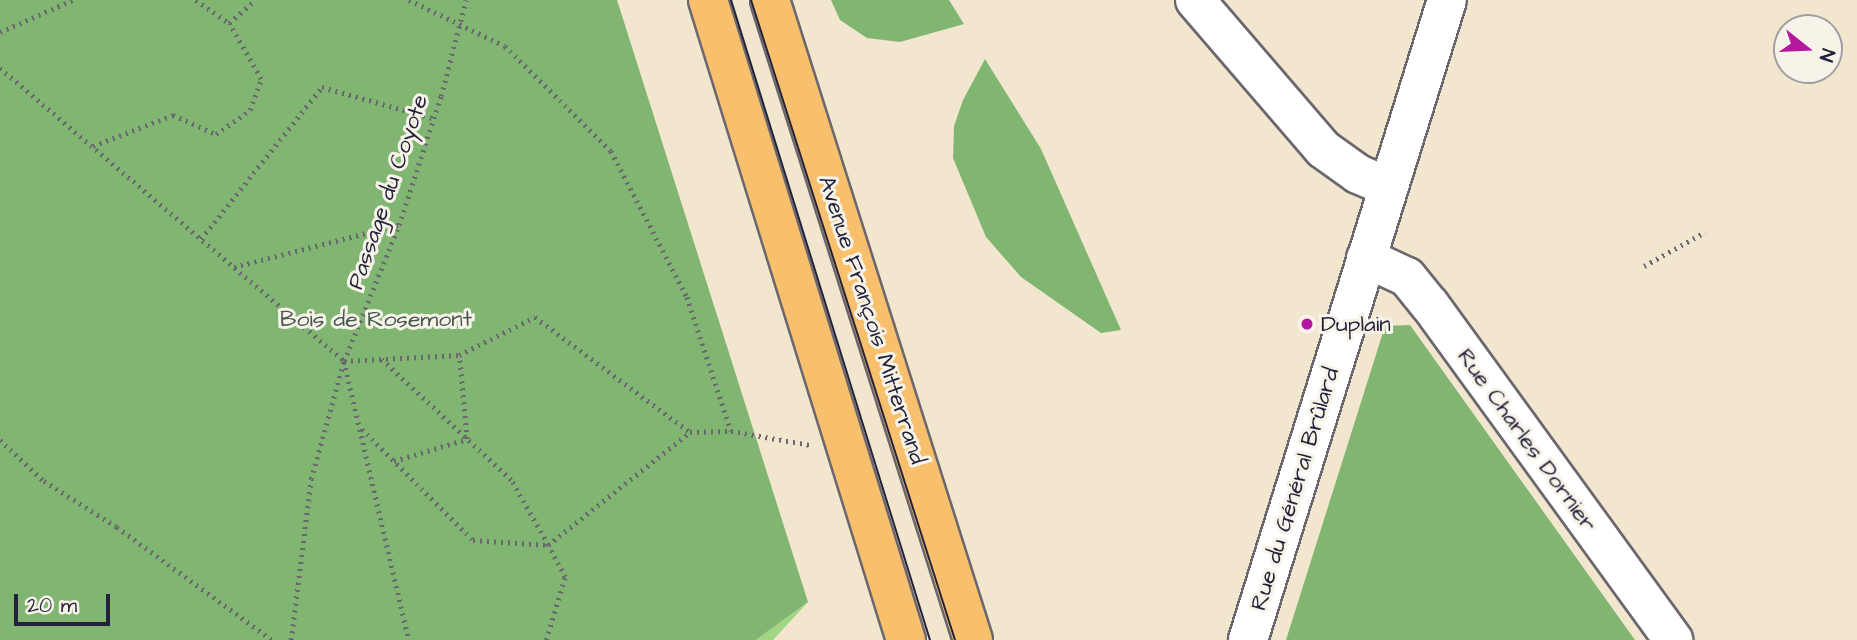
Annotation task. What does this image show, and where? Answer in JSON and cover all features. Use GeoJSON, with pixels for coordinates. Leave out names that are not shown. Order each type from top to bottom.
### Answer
{"type":"FeatureCollection","features":[{"type":"Feature","properties":{"kind":"main road"},"geometry":{"type":"LineString","coordinates":[[708,0],[906,640]]}},
{"type":"Feature","properties":{"kind":"main road","name":"Avenue François Mitterrand"},"geometry":{"type":"LineString","coordinates":[[770,0],[973,640]]}},
{"type":"Feature","properties":{"kind":"street"},"geometry":{"type":"LineString","coordinates":[[1195,0],[1323,149],[1358,174],[1388,187]]}},
{"type":"Feature","properties":{"kind":"street","name":"Rue du Général Brûlard"},"geometry":{"type":"LineString","coordinates":[[1248,640],[1447,0]]}},
{"type":"Feature","properties":{"kind":"street","name":"Rue Charles Dornier"},"geometry":{"type":"LineString","coordinates":[[1366,258],[1407,276],[1673,640]]}},
{"type":"Feature","properties":{"kind":"path"},"geometry":{"type":"LineString","coordinates":[[0,32],[73,0]]}},
{"type":"Feature","properties":{"kind":"path"},"geometry":{"type":"LineString","coordinates":[[93,146],[173,115],[216,134],[250,110],[261,79],[229,23],[196,0]]}},
{"type":"Feature","properties":{"kind":"path"},"geometry":{"type":"LineString","coordinates":[[229,23],[255,0]]}},
{"type":"Feature","properties":{"kind":"path"},"geometry":{"type":"LineString","coordinates":[[409,0],[460,22],[505,46],[611,151],[687,298],[731,431]]}},
{"type":"Feature","properties":{"kind":"path","name":"Passage du Coyote"},"geometry":{"type":"LineString","coordinates":[[292,640],[311,479],[345,361],[399,225],[466,0]]}},
{"type":"Feature","properties":{"kind":"path"},"geometry":{"type":"LineString","coordinates":[[0,68],[345,361],[409,640]]}},
{"type":"Feature","properties":{"kind":"path"},"geometry":{"type":"LineString","coordinates":[[201,239],[322,87],[432,118]]}},
{"type":"Feature","properties":{"kind":"path"},"geometry":{"type":"LineString","coordinates":[[234,267],[399,225]]}},
{"type":"Feature","properties":{"kind":"path"},"geometry":{"type":"LineString","coordinates":[[1644,266],[1705,232]]}},
{"type":"Feature","properties":{"kind":"path"},"geometry":{"type":"LineString","coordinates":[[345,361],[459,355],[535,317],[690,432]]}},
{"type":"Feature","properties":{"kind":"path"},"geometry":{"type":"LineString","coordinates":[[459,355],[467,439]]}},
{"type":"Feature","properties":{"kind":"path"},"geometry":{"type":"LineString","coordinates":[[381,359],[511,480],[565,577],[546,640]]}},
{"type":"Feature","properties":{"kind":"path"},"geometry":{"type":"LineString","coordinates":[[360,427],[473,540],[548,545],[690,432],[731,431],[816,446]]}},
{"type":"Feature","properties":{"kind":"path"},"geometry":{"type":"LineString","coordinates":[[394,461],[467,439]]}},
{"type":"Feature","properties":{"kind":"path"},"geometry":{"type":"LineString","coordinates":[[0,440],[44,481],[117,527],[272,640]]}},
{"type":"Feature","properties":{"kind":"green space","name":"Bois de Rosemont"},"geometry":{"type":"Polygon","coordinates":[[[0,0],[617,0],[808,602],[756,640],[0,640],[0,0]]]}},
{"type":"Feature","properties":{"kind":"green space"},"geometry":{"type":"Polygon","coordinates":[[[831,0],[949,0],[964,24],[900,42],[867,38],[840,20],[831,0]]]}},
{"type":"Feature","properties":{"kind":"green space"},"geometry":{"type":"Polygon","coordinates":[[[985,59],[1041,149],[1121,330],[1101,333],[1021,277],[986,237],[953,158],[954,126],[963,100],[985,59]]]}},
{"type":"Feature","properties":{"kind":"green space"},"geometry":{"type":"Polygon","coordinates":[[[1410,325],[1635,640],[1286,640],[1385,326],[1410,325]]]}},
{"type":"Feature","properties":{"kind":"green space"},"geometry":{"type":"Polygon","coordinates":[[[808,602],[773,640],[756,640],[808,602]]]}},
{"type":"Feature","properties":{"kind":"tram line"},"geometry":{"type":"LineString","coordinates":[[731,0],[930,640]]}},
{"type":"Feature","properties":{"kind":"tram line"},"geometry":{"type":"LineString","coordinates":[[751,0],[955,640]]}},
{"type":"Feature","properties":{"kind":"place","name":"Duplain"},"geometry":{"type":"Point","coordinates":[1307,324]}}]}
